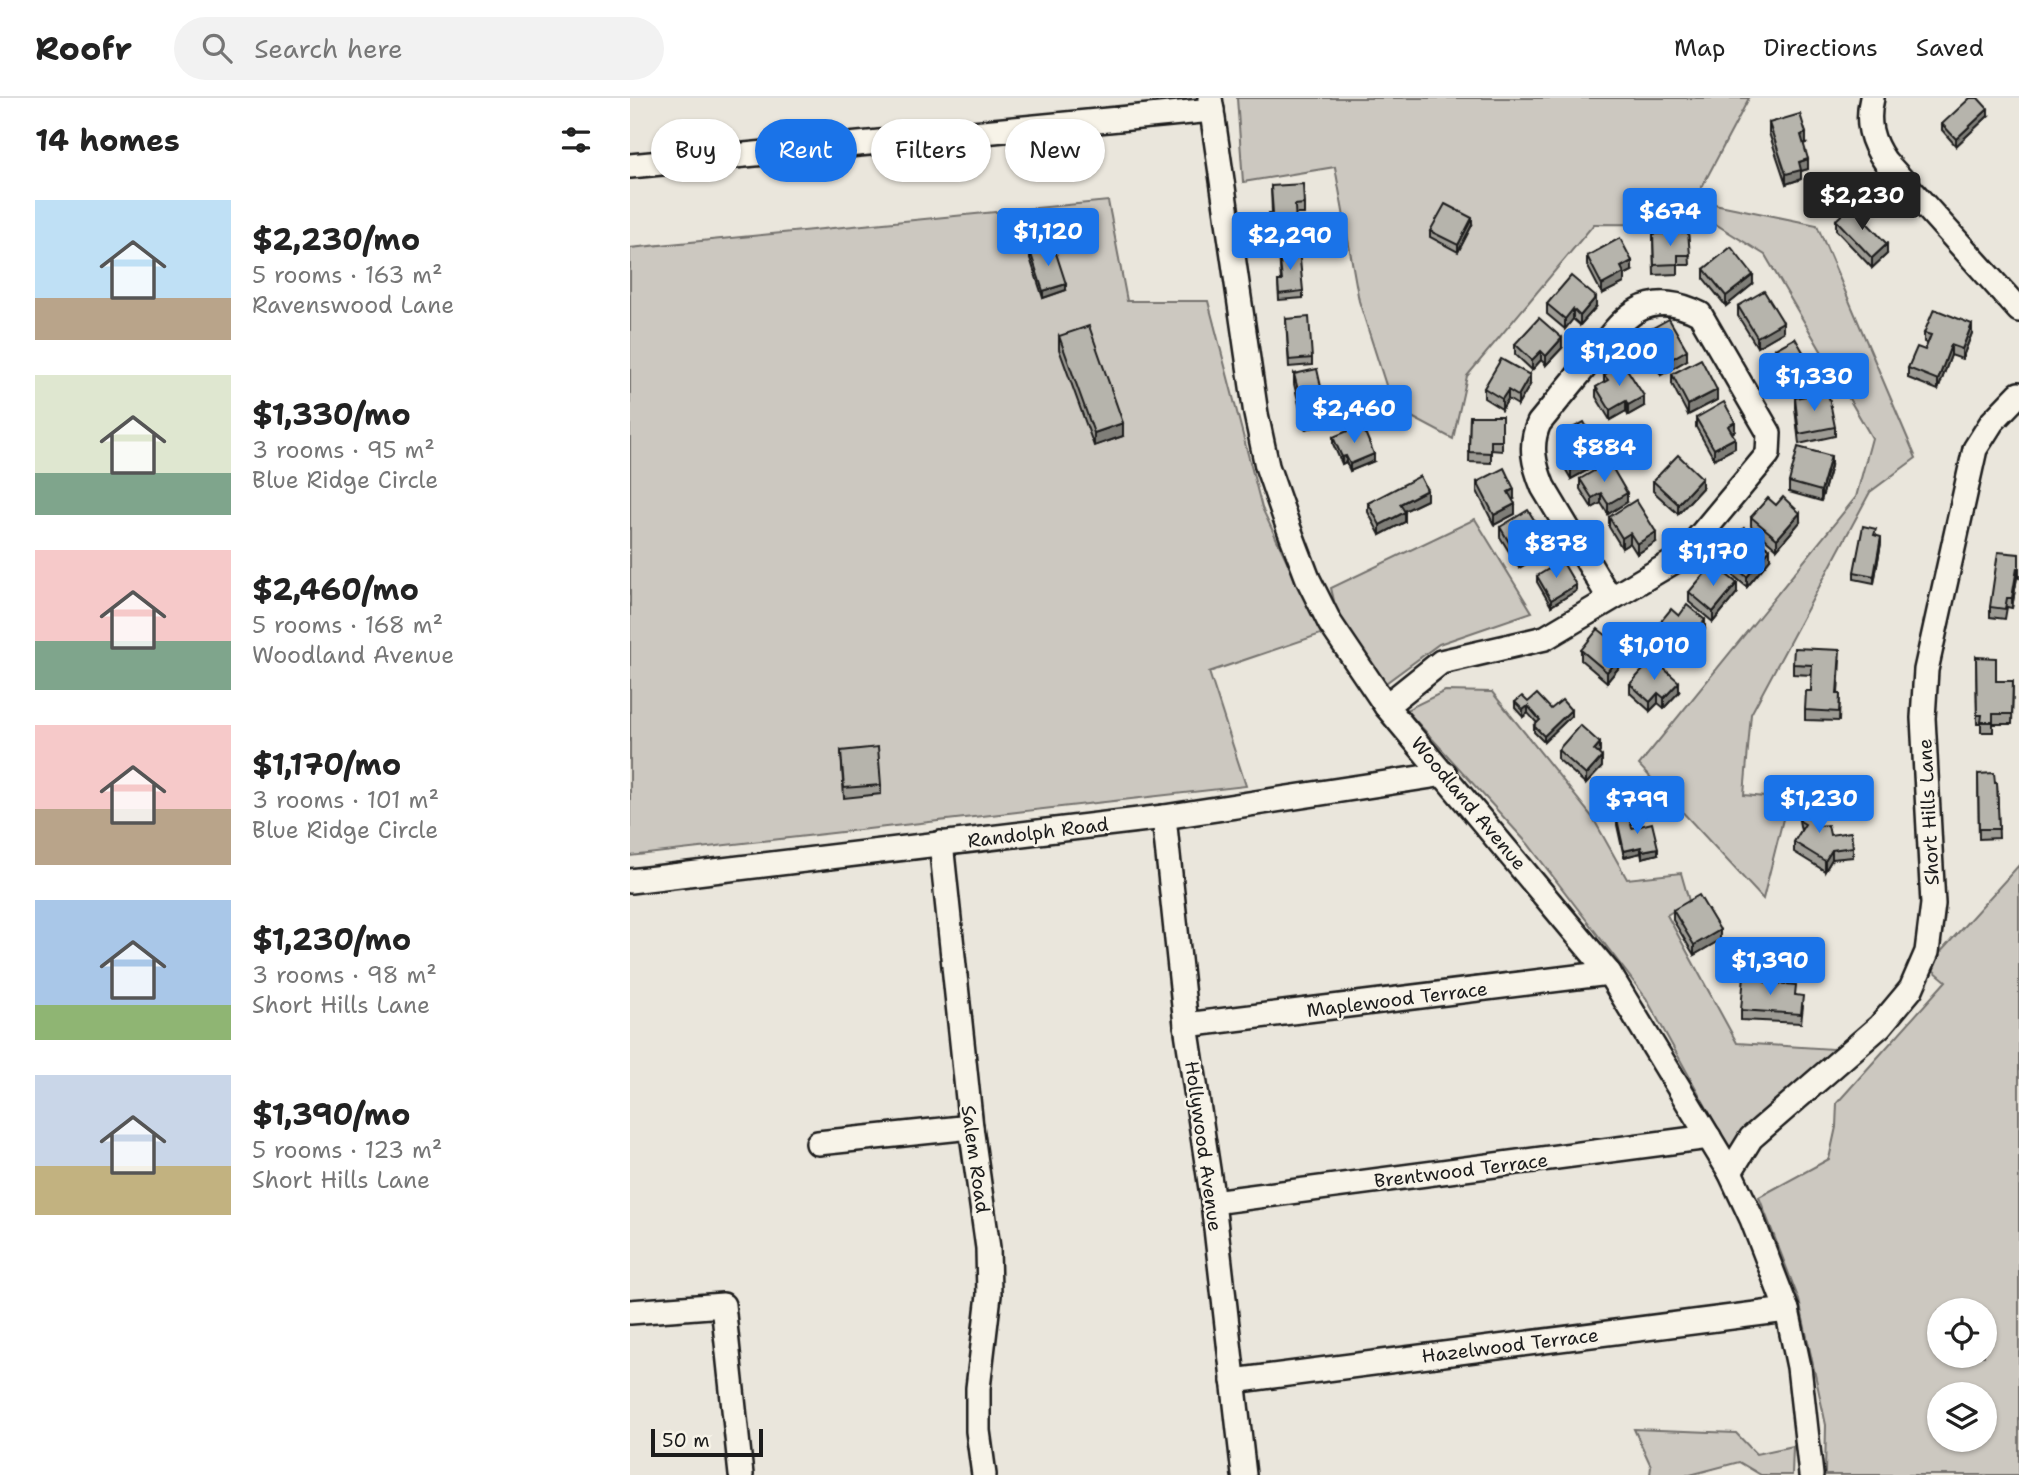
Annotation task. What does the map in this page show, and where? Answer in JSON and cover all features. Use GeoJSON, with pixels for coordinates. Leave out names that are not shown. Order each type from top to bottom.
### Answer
{"type":"FeatureCollection","features":[{"type":"Feature","properties":{"kind":"street"},"geometry":{"type":"LineString","coordinates":[[1872,98],[1869,122],[1872,136],[1885,161],[2019,310]]}},
{"type":"Feature","properties":{"kind":"street"},"geometry":{"type":"LineString","coordinates":[[630,166],[1211,104]]}},
{"type":"Feature","properties":{"kind":"street","name":"Woodland Avenue"},"geometry":{"type":"LineString","coordinates":[[1211,104],[1256,414],[1267,466],[1308,579],[1330,623],[1386,706],[1609,973],[1730,1172],[1752,1219],[1787,1310],[1799,1367],[1811,1475]]}},
{"type":"Feature","properties":{"kind":"street"},"geometry":{"type":"LineString","coordinates":[[1386,706],[1441,662],[1545,638],[1683,556],[1768,454],[1769,433],[1700,314],[1685,306],[1655,304],[1639,309],[1621,322],[1539,423],[1533,436],[1535,467],[1543,487],[1610,599]]}},
{"type":"Feature","properties":{"kind":"street","name":"Short Hills Lane"},"geometry":{"type":"LineString","coordinates":[[1730,1172],[1751,1138],[1880,1026],[1911,989],[1927,951],[1933,904],[1923,718],[1926,670],[1975,449],[1992,422],[2019,394]]}},
{"type":"Feature","properties":{"kind":"street","name":"Randolph Road"},"geometry":{"type":"LineString","coordinates":[[630,881],[1164,817],[1445,774]]}},
{"type":"Feature","properties":{"kind":"street","name":"Hollywood Avenue"},"geometry":{"type":"LineString","coordinates":[[1164,817],[1186,1025],[1213,1202],[1244,1475]]}},
{"type":"Feature","properties":{"kind":"street","name":"Salem Road"},"geometry":{"type":"LineString","coordinates":[[941,844],[971,1127],[988,1248],[989,1295],[978,1388],[978,1431],[984,1475]]}},
{"type":"Feature","properties":{"kind":"street","name":"Maplewood Terrace"},"geometry":{"type":"LineString","coordinates":[[1186,1025],[1609,973]]}},
{"type":"Feature","properties":{"kind":"street"},"geometry":{"type":"LineString","coordinates":[[818,1143],[971,1127]]}},
{"type":"Feature","properties":{"kind":"street","name":"Brentwood Terrace"},"geometry":{"type":"LineString","coordinates":[[1213,1202],[1709,1137]]}},
{"type":"Feature","properties":{"kind":"street"},"geometry":{"type":"LineString","coordinates":[[630,1312],[723,1305],[741,1475]]}},
{"type":"Feature","properties":{"kind":"street","name":"Hazelwood Terrace"},"geometry":{"type":"LineString","coordinates":[[1233,1381],[1787,1310]]}},
{"type":"Feature","properties":{"kind":"shaded area"},"geometry":{"type":"Polygon","coordinates":[[[1237,98],[1749,98],[1695,200],[1817,225],[1916,458],[1870,492],[1751,714],[1744,795],[1788,799],[1763,899],[1639,765],[1856,497],[1872,438],[1765,255],[1717,225],[1594,224],[1467,376],[1453,439],[1393,407],[1359,301],[1335,167],[1243,182],[1237,98]]]}},
{"type":"Feature","properties":{"kind":"shaded area"},"geometry":{"type":"Polygon","coordinates":[[[1108,201],[1127,301],[1208,301],[1262,508],[1321,634],[1209,672],[1246,786],[630,856],[630,248],[1108,201]]]}},
{"type":"Feature","properties":{"kind":"shaded area"},"geometry":{"type":"Polygon","coordinates":[[[1475,519],[1532,612],[1439,644],[1383,685],[1338,618],[1331,588],[1475,519]]]}},
{"type":"Feature","properties":{"kind":"shaded area"},"geometry":{"type":"Polygon","coordinates":[[[1445,691],[1492,692],[1593,818],[1627,879],[1681,873],[1689,901],[1667,915],[1737,1043],[1834,1049],[1731,1152],[1646,998],[1528,844],[1406,710],[1445,691]]]}},
{"type":"Feature","properties":{"kind":"shaded area"},"geometry":{"type":"Polygon","coordinates":[[[2019,865],[2019,1475],[1825,1475],[1826,1425],[1799,1300],[1759,1197],[1829,1159],[1836,1127],[1837,1103],[1946,981],[1928,966],[2019,865]]]}},
{"type":"Feature","properties":{"kind":"shaded area"},"geometry":{"type":"Polygon","coordinates":[[[1634,1429],[1736,1433],[1756,1454],[1793,1446],[1792,1475],[1761,1475],[1739,1462],[1690,1475],[1650,1475],[1651,1466],[1634,1429]]]}},
{"type":"Feature","properties":{"kind":"building"},"geometry":{"type":"Polygon","coordinates":[[[1970,98],[1978,98],[1988,109],[1956,139],[1942,124],[1970,98]]]}},
{"type":"Feature","properties":{"kind":"building"},"geometry":{"type":"Polygon","coordinates":[[[1800,114],[1806,133],[1801,135],[1808,159],[1799,162],[1801,170],[1786,174],[1769,123],[1800,114]]]}},
{"type":"Feature","properties":{"kind":"building"},"geometry":{"type":"Polygon","coordinates":[[[1303,184],[1304,204],[1295,205],[1296,229],[1270,230],[1269,213],[1273,213],[1271,186],[1303,184]]]}},
{"type":"Feature","properties":{"kind":"building"},"geometry":{"type":"Polygon","coordinates":[[[1445,204],[1472,218],[1458,245],[1430,231],[1445,204]]]}},
{"type":"Feature","properties":{"kind":"building"},"geometry":{"type":"Polygon","coordinates":[[[1851,206],[1887,244],[1872,258],[1836,220],[1851,206]]]}},
{"type":"Feature","properties":{"kind":"building"},"geometry":{"type":"Polygon","coordinates":[[[1688,232],[1690,255],[1678,255],[1678,264],[1654,265],[1653,234],[1688,232]]]}},
{"type":"Feature","properties":{"kind":"building"},"geometry":{"type":"Polygon","coordinates":[[[1620,238],[1632,261],[1621,267],[1624,273],[1602,285],[1587,256],[1620,238]]]}},
{"type":"Feature","properties":{"kind":"building"},"geometry":{"type":"Polygon","coordinates":[[[1053,244],[1066,284],[1043,291],[1030,251],[1053,244]]]}},
{"type":"Feature","properties":{"kind":"building"},"geometry":{"type":"Polygon","coordinates":[[[1731,247],[1753,275],[1726,296],[1704,269],[1731,247]]]}},
{"type":"Feature","properties":{"kind":"building"},"geometry":{"type":"Polygon","coordinates":[[[1299,249],[1303,291],[1279,294],[1278,281],[1282,281],[1279,251],[1299,249]]]}},
{"type":"Feature","properties":{"kind":"building"},"geometry":{"type":"Polygon","coordinates":[[[1571,276],[1596,297],[1580,316],[1573,309],[1565,319],[1547,304],[1571,276]]]}},
{"type":"Feature","properties":{"kind":"building"},"geometry":{"type":"Polygon","coordinates":[[[1764,291],[1783,322],[1757,337],[1738,306],[1764,291]]]}},
{"type":"Feature","properties":{"kind":"building"},"geometry":{"type":"Polygon","coordinates":[[[1934,309],[1972,324],[1962,349],[1951,345],[1938,380],[1908,368],[1917,347],[1925,350],[1931,335],[1924,333],[1934,309]]]}},
{"type":"Feature","properties":{"kind":"building"},"geometry":{"type":"Polygon","coordinates":[[[1309,317],[1312,358],[1289,360],[1286,319],[1309,317]]]}},
{"type":"Feature","properties":{"kind":"building"},"geometry":{"type":"Polygon","coordinates":[[[1539,318],[1562,338],[1546,356],[1541,351],[1532,360],[1515,344],[1539,318]]]}},
{"type":"Feature","properties":{"kind":"building"},"geometry":{"type":"Polygon","coordinates":[[[1669,319],[1687,350],[1661,365],[1642,334],[1669,319]]]}},
{"type":"Feature","properties":{"kind":"building"},"geometry":{"type":"Polygon","coordinates":[[[1089,326],[1123,423],[1094,433],[1059,336],[1089,326]]]}},
{"type":"Feature","properties":{"kind":"building"},"geometry":{"type":"Polygon","coordinates":[[[1795,338],[1813,369],[1785,385],[1775,367],[1782,363],[1775,349],[1795,338]]]}},
{"type":"Feature","properties":{"kind":"building"},"geometry":{"type":"Polygon","coordinates":[[[1501,359],[1530,375],[1518,396],[1508,390],[1502,399],[1484,388],[1501,359]]]}},
{"type":"Feature","properties":{"kind":"building"},"geometry":{"type":"Polygon","coordinates":[[[1701,359],[1717,390],[1688,405],[1672,374],[1701,359]]]}},
{"type":"Feature","properties":{"kind":"building"},"geometry":{"type":"Polygon","coordinates":[[[1623,363],[1644,396],[1628,405],[1626,401],[1610,410],[1596,387],[1608,380],[1604,375],[1623,363]]]}},
{"type":"Feature","properties":{"kind":"building"},"geometry":{"type":"Polygon","coordinates":[[[1317,369],[1327,414],[1305,419],[1294,374],[1317,369]]]}},
{"type":"Feature","properties":{"kind":"building"},"geometry":{"type":"Polygon","coordinates":[[[1828,392],[1835,427],[1799,434],[1795,398],[1828,392]]]}},
{"type":"Feature","properties":{"kind":"building"},"geometry":{"type":"Polygon","coordinates":[[[1724,402],[1735,422],[1728,426],[1735,438],[1714,449],[1696,418],[1724,402]]]}},
{"type":"Feature","properties":{"kind":"building"},"geometry":{"type":"Polygon","coordinates":[[[1470,416],[1502,416],[1502,441],[1491,441],[1491,453],[1469,452],[1470,416]]]}},
{"type":"Feature","properties":{"kind":"building"},"geometry":{"type":"Polygon","coordinates":[[[1584,422],[1601,453],[1571,469],[1559,448],[1565,445],[1559,435],[1584,422]]]}},
{"type":"Feature","properties":{"kind":"building"},"geometry":{"type":"Polygon","coordinates":[[[1362,425],[1374,454],[1350,464],[1346,456],[1342,457],[1333,437],[1362,425]]]}},
{"type":"Feature","properties":{"kind":"building"},"geometry":{"type":"Polygon","coordinates":[[[1798,447],[1831,456],[1821,491],[1789,482],[1798,447]]]}},
{"type":"Feature","properties":{"kind":"building"},"geometry":{"type":"Polygon","coordinates":[[[1678,455],[1702,478],[1678,504],[1653,481],[1678,455]]]}},
{"type":"Feature","properties":{"kind":"building"},"geometry":{"type":"Polygon","coordinates":[[[1609,462],[1627,493],[1608,504],[1601,493],[1592,498],[1580,479],[1609,462]]]}},
{"type":"Feature","properties":{"kind":"building"},"geometry":{"type":"Polygon","coordinates":[[[1504,468],[1514,489],[1508,492],[1515,504],[1494,515],[1477,482],[1504,468]]]}},
{"type":"Feature","properties":{"kind":"building"},"geometry":{"type":"Polygon","coordinates":[[[1420,476],[1427,490],[1400,504],[1405,512],[1380,525],[1368,503],[1420,476]]]}},
{"type":"Feature","properties":{"kind":"building"},"geometry":{"type":"Polygon","coordinates":[[[1783,497],[1800,513],[1777,539],[1751,517],[1768,498],[1776,505],[1783,497]]]}},
{"type":"Feature","properties":{"kind":"building"},"geometry":{"type":"Polygon","coordinates":[[[1636,500],[1656,532],[1637,544],[1630,533],[1622,538],[1609,517],[1636,500]]]}},
{"type":"Feature","properties":{"kind":"building"},"geometry":{"type":"Polygon","coordinates":[[[1528,510],[1541,531],[1533,536],[1540,546],[1519,559],[1500,527],[1528,510]]]}},
{"type":"Feature","properties":{"kind":"building"},"geometry":{"type":"Polygon","coordinates":[[[1863,526],[1876,529],[1874,535],[1881,537],[1874,576],[1854,572],[1863,526]]]}},
{"type":"Feature","properties":{"kind":"building"},"geometry":{"type":"Polygon","coordinates":[[[1744,528],[1770,549],[1747,577],[1721,555],[1744,528]]]}},
{"type":"Feature","properties":{"kind":"building"},"geometry":{"type":"Polygon","coordinates":[[[1998,552],[2019,554],[2019,568],[2012,598],[2007,598],[2005,609],[1990,607],[1998,552]]]}},
{"type":"Feature","properties":{"kind":"building"},"geometry":{"type":"Polygon","coordinates":[[[1562,561],[1576,585],[1551,600],[1537,576],[1562,561]]]}},
{"type":"Feature","properties":{"kind":"building"},"geometry":{"type":"Polygon","coordinates":[[[1713,564],[1737,583],[1713,612],[1689,592],[1713,564]]]}},
{"type":"Feature","properties":{"kind":"building"},"geometry":{"type":"Polygon","coordinates":[[[1687,605],[1705,620],[1683,647],[1657,626],[1671,609],[1679,616],[1687,605]]]}},
{"type":"Feature","properties":{"kind":"building"},"geometry":{"type":"Polygon","coordinates":[[[1598,629],[1607,636],[1613,629],[1630,644],[1607,672],[1581,650],[1598,629]]]}},
{"type":"Feature","properties":{"kind":"building"},"geometry":{"type":"Polygon","coordinates":[[[1794,648],[1840,650],[1837,694],[1840,694],[1839,712],[1805,710],[1806,691],[1811,691],[1812,665],[1793,664],[1794,648]]]}},
{"type":"Feature","properties":{"kind":"building"},"geometry":{"type":"Polygon","coordinates":[[[1976,657],[1996,658],[1996,681],[2013,681],[2012,714],[1993,714],[1993,722],[1981,722],[1982,715],[1977,715],[1976,657]]]}},
{"type":"Feature","properties":{"kind":"building"},"geometry":{"type":"Polygon","coordinates":[[[1653,659],[1679,682],[1664,698],[1658,693],[1650,702],[1630,684],[1653,659]]]}},
{"type":"Feature","properties":{"kind":"building"},"geometry":{"type":"Polygon","coordinates":[[[1537,694],[1551,709],[1562,700],[1571,710],[1544,736],[1534,726],[1540,720],[1528,706],[1523,710],[1515,702],[1522,696],[1528,702],[1537,694]]]}},
{"type":"Feature","properties":{"kind":"building"},"geometry":{"type":"Polygon","coordinates":[[[1580,725],[1600,743],[1594,750],[1602,757],[1586,775],[1558,750],[1580,725]]]}},
{"type":"Feature","properties":{"kind":"building"},"geometry":{"type":"Polygon","coordinates":[[[878,747],[881,785],[844,788],[841,751],[878,747]]]}},
{"type":"Feature","properties":{"kind":"building"},"geometry":{"type":"Polygon","coordinates":[[[1994,773],[1999,829],[1979,829],[1978,774],[1994,773]]]}},
{"type":"Feature","properties":{"kind":"building"},"geometry":{"type":"Polygon","coordinates":[[[1813,803],[1816,826],[1828,825],[1830,835],[1851,832],[1853,847],[1832,850],[1825,861],[1794,842],[1805,824],[1800,821],[1798,805],[1813,803]]]}},
{"type":"Feature","properties":{"kind":"building"},"geometry":{"type":"Polygon","coordinates":[[[1629,816],[1632,828],[1652,823],[1658,848],[1642,851],[1641,847],[1624,851],[1617,819],[1629,816]]]}},
{"type":"Feature","properties":{"kind":"building"},"geometry":{"type":"Polygon","coordinates":[[[1699,895],[1720,930],[1694,945],[1673,910],[1699,895]]]}},
{"type":"Feature","properties":{"kind":"building"},"geometry":{"type":"Polygon","coordinates":[[[1744,975],[1765,977],[1765,982],[1796,985],[1795,995],[1803,996],[1801,1014],[1741,1010],[1744,975]]]}}]}
